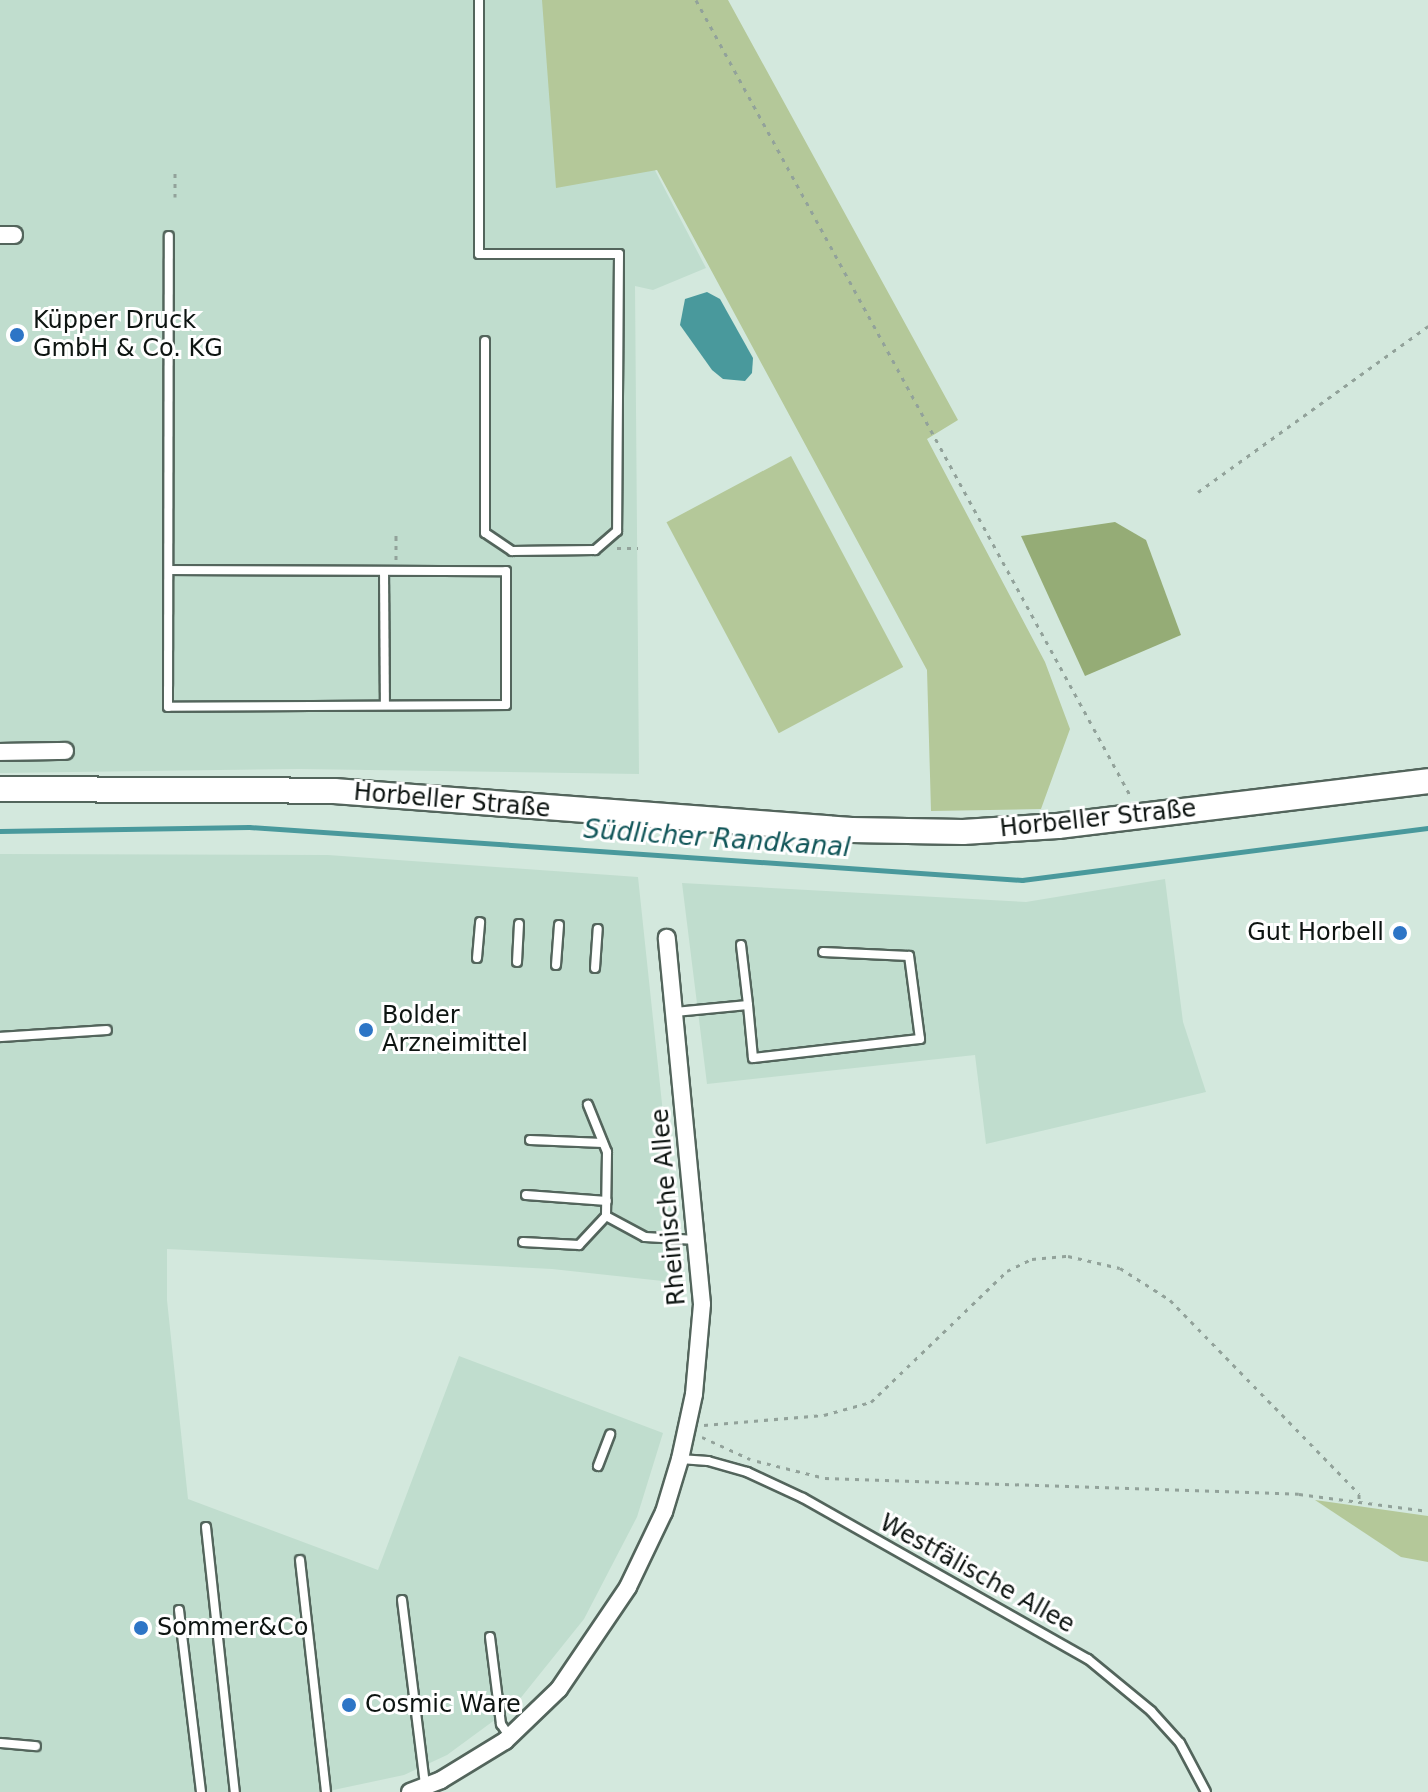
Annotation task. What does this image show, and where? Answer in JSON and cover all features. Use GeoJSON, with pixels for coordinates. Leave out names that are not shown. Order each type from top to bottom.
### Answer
{"type":"FeatureCollection","features":[{"type":"Feature","properties":{"kind":"main road","name":"Horbeller Straße"},"geometry":{"type":"LineString","coordinates":[[0,789],[334,791],[852,830],[963,832],[1142,817],[1428,781]]}},
{"type":"Feature","properties":{"kind":"street"},"geometry":{"type":"LineString","coordinates":[[0,752],[65,751]]}},
{"type":"Feature","properties":{"kind":"street","name":"Rheinische Allee"},"geometry":{"type":"LineString","coordinates":[[415,1790],[510,1737],[559,1689],[614,1611],[664,1512],[680,1459],[688,1430],[700,1335],[700,1240],[667,938]]}},
{"type":"Feature","properties":{"kind":"lane"},"geometry":{"type":"LineString","coordinates":[[479,0],[479,254],[619,254],[617,531],[609,542],[595,550],[512,551],[485,533],[485,341]]}},
{"type":"Feature","properties":{"kind":"lane"},"geometry":{"type":"LineString","coordinates":[[169,236],[168,707],[506,705],[506,571],[169,570]]}},
{"type":"Feature","properties":{"kind":"lane"},"geometry":{"type":"LineString","coordinates":[[384,571],[385,704]]}},
{"type":"Feature","properties":{"kind":"lane"},"geometry":{"type":"LineString","coordinates":[[477,958],[480,922]]}},
{"type":"Feature","properties":{"kind":"lane"},"geometry":{"type":"LineString","coordinates":[[517,962],[519,924]]}},
{"type":"Feature","properties":{"kind":"lane"},"geometry":{"type":"LineString","coordinates":[[556,965],[559,925]]}},
{"type":"Feature","properties":{"kind":"lane"},"geometry":{"type":"LineString","coordinates":[[595,968],[598,929]]}},
{"type":"Feature","properties":{"kind":"lane"},"geometry":{"type":"LineString","coordinates":[[741,945],[753,1058],[920,1039],[909,956],[823,952]]}},
{"type":"Feature","properties":{"kind":"lane"},"geometry":{"type":"LineString","coordinates":[[675,1012],[748,1005]]}},
{"type":"Feature","properties":{"kind":"lane"},"geometry":{"type":"LineString","coordinates":[[0,1037],[107,1030]]}},
{"type":"Feature","properties":{"kind":"lane"},"geometry":{"type":"LineString","coordinates":[[523,1242],[579,1245],[606,1216],[603,1143],[588,1105]]}},
{"type":"Feature","properties":{"kind":"lane"},"geometry":{"type":"LineString","coordinates":[[530,1140],[603,1143]]}},
{"type":"Feature","properties":{"kind":"lane"},"geometry":{"type":"LineString","coordinates":[[526,1195],[607,1201]]}},
{"type":"Feature","properties":{"kind":"lane"},"geometry":{"type":"LineString","coordinates":[[606,1216],[645,1237],[700,1240]]}},
{"type":"Feature","properties":{"kind":"lane"},"geometry":{"type":"LineString","coordinates":[[598,1466],[610,1434]]}},
{"type":"Feature","properties":{"kind":"lane","name":"Westfälische Allee"},"geometry":{"type":"LineString","coordinates":[[680,1459],[747,1472],[803,1498],[1088,1659],[1129,1691],[1180,1743],[1206,1792]]}},
{"type":"Feature","properties":{"kind":"lane"},"geometry":{"type":"LineString","coordinates":[[206,1527],[235,1792]]}},
{"type":"Feature","properties":{"kind":"lane"},"geometry":{"type":"LineString","coordinates":[[300,1560],[326,1792]]}},
{"type":"Feature","properties":{"kind":"lane"},"geometry":{"type":"LineString","coordinates":[[402,1600],[415,1790]]}},
{"type":"Feature","properties":{"kind":"lane"},"geometry":{"type":"LineString","coordinates":[[179,1610],[201,1792]]}},
{"type":"Feature","properties":{"kind":"lane"},"geometry":{"type":"LineString","coordinates":[[490,1637],[501,1724],[510,1737]]}},
{"type":"Feature","properties":{"kind":"lane"},"geometry":{"type":"LineString","coordinates":[[0,1743],[36,1746]]}},
{"type":"Feature","properties":{"kind":"path"},"geometry":{"type":"LineString","coordinates":[[696,0],[1142,817]]}},
{"type":"Feature","properties":{"kind":"path"},"geometry":{"type":"LineString","coordinates":[[175,173],[175,197]]}},
{"type":"Feature","properties":{"kind":"path"},"geometry":{"type":"LineString","coordinates":[[1198,492],[1428,326]]}},
{"type":"Feature","properties":{"kind":"path"},"geometry":{"type":"LineString","coordinates":[[396,532],[396,571]]}},
{"type":"Feature","properties":{"kind":"path"},"geometry":{"type":"LineString","coordinates":[[609,542],[617,548],[638,548]]}},
{"type":"Feature","properties":{"kind":"path"},"geometry":{"type":"LineString","coordinates":[[688,1430],[824,1415],[871,1402],[1007,1271],[1032,1259],[1068,1256],[1120,1268],[1170,1300],[1359,1494],[1359,1500]]}},
{"type":"Feature","properties":{"kind":"path"},"geometry":{"type":"LineString","coordinates":[[688,1430],[772,1467],[825,1478],[1299,1494],[1428,1511]]}},
{"type":"Feature","properties":{"kind":"shaded area"},"geometry":{"type":"Polygon","coordinates":[[[0,0],[566,0],[706,268],[653,290],[635,286],[639,774],[298,769],[0,773],[0,0]]]}},
{"type":"Feature","properties":{"kind":"shaded area"},"geometry":{"type":"Polygon","coordinates":[[[0,854],[328,855],[638,877],[681,1283],[552,1269],[167,1249],[167,1300],[188,1499],[378,1570],[459,1356],[663,1433],[637,1517],[584,1619],[515,1705],[447,1755],[404,1775],[324,1792],[0,1792],[0,854]]]}},
{"type":"Feature","properties":{"kind":"shaded area"},"geometry":{"type":"Polygon","coordinates":[[[1165,879],[1183,1022],[1206,1092],[986,1144],[975,1055],[707,1084],[682,883],[1026,902],[1165,879]]]}},
{"type":"Feature","properties":{"kind":"green space"},"geometry":{"type":"Polygon","coordinates":[[[542,0],[728,0],[958,420],[927,439],[1045,662],[1070,729],[1041,809],[931,811],[927,670],[657,170],[556,188],[542,0]]]}},
{"type":"Feature","properties":{"kind":"green space"},"geometry":{"type":"Polygon","coordinates":[[[791,456],[903,667],[779,733],[667,522],[791,456]]]}},
{"type":"Feature","properties":{"kind":"green space"},"geometry":{"type":"Polygon","coordinates":[[[1115,522],[1146,540],[1181,635],[1085,676],[1021,536],[1115,522]]]}},
{"type":"Feature","properties":{"kind":"green space"},"geometry":{"type":"Polygon","coordinates":[[[1315,1500],[1428,1516],[1428,1562],[1401,1557],[1315,1500]]]}},
{"type":"Feature","properties":{"kind":"water"},"geometry":{"type":"Polygon","coordinates":[[[707,292],[720,299],[753,358],[752,373],[745,381],[723,379],[712,370],[680,325],[685,299],[707,292]]]}},
{"type":"Feature","properties":{"kind":"waterway","name":"Südlicher Randkanal"},"geometry":{"type":"LineString","coordinates":[[0,831],[249,827],[1022,880],[1428,828]]}},
{"type":"Feature","properties":{"kind":"place","name":"Küpper Druck GmbH & Co. KG"},"geometry":{"type":"Point","coordinates":[17,335]}},
{"type":"Feature","properties":{"kind":"place","name":"Gut Horbell"},"geometry":{"type":"Point","coordinates":[1400,933]}},
{"type":"Feature","properties":{"kind":"place","name":"Bolder Arzneimittel"},"geometry":{"type":"Point","coordinates":[366,1030]}},
{"type":"Feature","properties":{"kind":"place","name":"Sommer&Co"},"geometry":{"type":"Point","coordinates":[141,1628]}},
{"type":"Feature","properties":{"kind":"place","name":"Cosmic Ware"},"geometry":{"type":"Point","coordinates":[349,1705]}}]}
